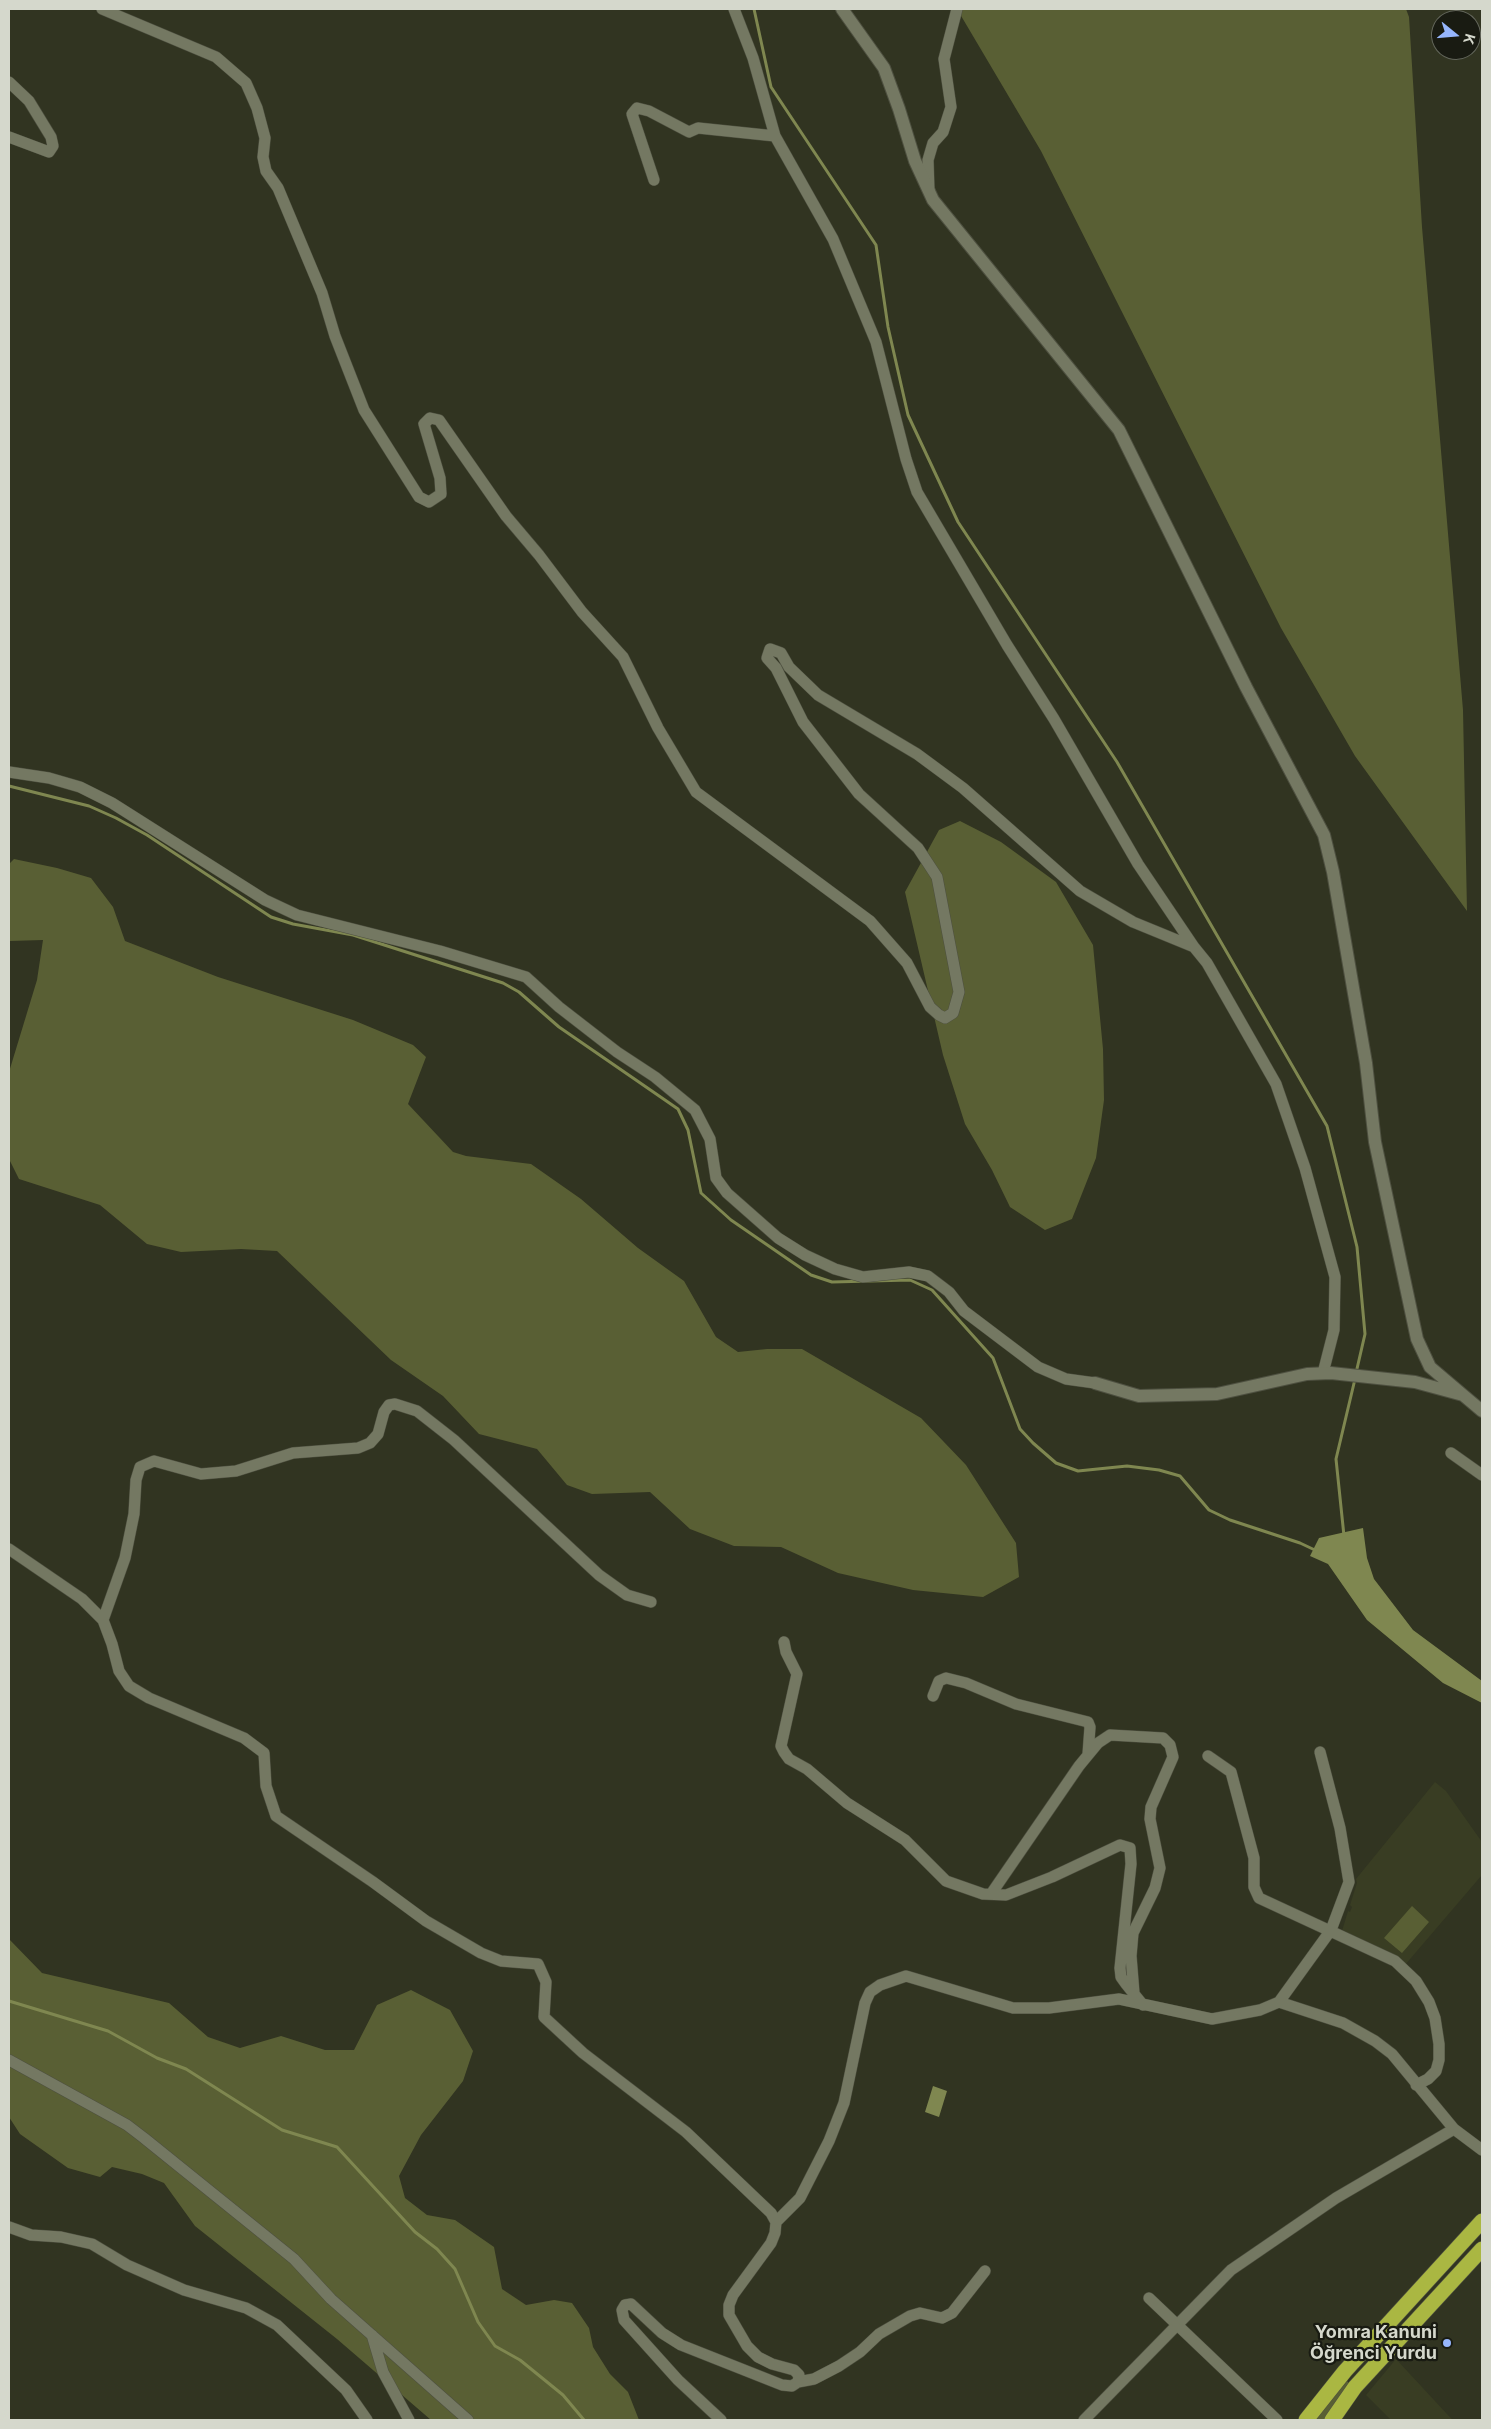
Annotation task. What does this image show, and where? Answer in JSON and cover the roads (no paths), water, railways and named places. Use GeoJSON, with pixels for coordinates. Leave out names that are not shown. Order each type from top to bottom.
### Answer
{"type":"FeatureCollection","features":[{"type":"Feature","properties":{"kind":"highway"},"geometry":{"type":"LineString","coordinates":[[1306,2420],[1345,2371],[1482,2221]]}},
{"type":"Feature","properties":{"kind":"highway"},"geometry":{"type":"LineString","coordinates":[[1332,2420],[1355,2387],[1482,2249]]}},
{"type":"Feature","properties":{"kind":"street"},"geometry":{"type":"LineString","coordinates":[[102,9],[216,57],[246,83],[257,108],[265,138],[263,157],[266,171],[278,188],[322,293],[335,336],[364,410],[418,497],[429,502],[441,494],[440,478],[424,424],[430,418],[439,420],[506,516],[539,555],[582,612],[623,657],[658,728],[696,792],[870,921],[907,963],[930,1007],[939,1015],[945,1018],[953,1013],[960,992],[937,877],[918,848],[859,794],[803,722],[776,668],[767,658],[770,649],[781,653],[789,667],[818,695],[917,754],[963,788],[1080,890],[1133,922],[1194,947]]}},
{"type":"Feature","properties":{"kind":"street"},"geometry":{"type":"LineString","coordinates":[[734,9],[753,58],[775,136],[833,239],[876,342],[906,459],[918,492],[1138,864],[1207,964],[1276,1084],[1305,1168],[1334,1277],[1334,1330],[1327,1373]]}},
{"type":"Feature","properties":{"kind":"street"},"geometry":{"type":"LineString","coordinates":[[842,9],[884,68],[900,108],[915,161],[933,200],[1119,430],[1246,686],[1324,835],[1333,872],[1366,1063],[1376,1142],[1417,1339],[1430,1367],[1482,1410]]}},
{"type":"Feature","properties":{"kind":"street"},"geometry":{"type":"LineString","coordinates":[[929,191],[928,160],[933,143],[943,132],[951,106],[944,60],[957,9]]}},
{"type":"Feature","properties":{"kind":"street"},"geometry":{"type":"LineString","coordinates":[[9,82],[29,101],[52,137],[53,146],[49,152],[9,137]]}},
{"type":"Feature","properties":{"kind":"street"},"geometry":{"type":"LineString","coordinates":[[654,180],[632,114],[637,108],[649,111],[689,132],[698,128],[775,136]]}},
{"type":"Feature","properties":{"kind":"street"},"geometry":{"type":"LineString","coordinates":[[9,772],[49,778],[80,787],[104,799],[265,900],[297,915],[440,951],[526,977],[559,1007],[616,1052],[655,1077],[695,1110],[710,1139],[716,1178],[727,1193],[778,1238],[805,1255],[836,1269],[863,1277],[908,1272],[928,1276],[949,1292],[964,1311],[1038,1367],[1066,1379],[1095,1383],[1139,1396],[1217,1394],[1306,1374],[1327,1373],[1415,1382],[1463,1395]]}},
{"type":"Feature","properties":{"kind":"street"},"geometry":{"type":"LineString","coordinates":[[103,1620],[125,1558],[134,1514],[136,1480],[140,1467],[154,1461],[201,1474],[236,1471],[293,1453],[358,1448],[370,1443],[378,1434],[384,1412],[389,1405],[395,1404],[417,1411],[454,1440],[599,1574],[627,1595],[651,1602]]}},
{"type":"Feature","properties":{"kind":"street"},"geometry":{"type":"LineString","coordinates":[[1451,1453],[1482,1475]]}},
{"type":"Feature","properties":{"kind":"street"},"geometry":{"type":"LineString","coordinates":[[9,1549],[82,1598],[103,1620],[119,1671],[129,1686],[149,1698],[244,1738],[264,1753],[266,1786],[276,1816],[373,1882],[426,1921],[482,1953],[501,1961],[538,1964],[546,1982],[544,2017],[583,2053],[686,2132],[771,2214],[776,2222],[771,2243],[733,2295],[729,2305],[729,2316],[752,2351],[772,2364],[794,2370],[799,2375],[798,2382]]}},
{"type":"Feature","properties":{"kind":"street"},"geometry":{"type":"LineString","coordinates":[[784,1642],[786,1652],[797,1674],[781,1746],[789,1758],[806,1769],[847,1803],[906,1840],[946,1881],[970,1891],[1006,1895],[1052,1877],[1120,1846],[1130,1848],[1131,1864],[1120,1968],[1121,1977],[1143,2005]]}},
{"type":"Feature","properties":{"kind":"street"},"geometry":{"type":"LineString","coordinates":[[933,1696],[939,1680],[946,1678],[966,1683],[1016,1704],[1088,1722],[1090,1727],[1088,1754]]}},
{"type":"Feature","properties":{"kind":"street"},"geometry":{"type":"LineString","coordinates":[[991,1894],[1088,1754],[1098,1743],[1110,1735],[1163,1738],[1170,1745],[1173,1756],[1151,1807],[1150,1819],[1160,1868],[1155,1888],[1133,1933],[1131,1956],[1134,1993]]}},
{"type":"Feature","properties":{"kind":"street"},"geometry":{"type":"LineString","coordinates":[[776,2222],[800,2198],[830,2141],[844,2103],[865,2003],[870,1992],[880,1985],[906,1976],[1013,2008],[1049,2008],[1119,1999],[1212,2019],[1260,2010],[1279,2002],[1331,1930],[1349,1882],[1340,1828],[1320,1752]]}},
{"type":"Feature","properties":{"kind":"street"},"geometry":{"type":"LineString","coordinates":[[1208,1756],[1231,1772],[1254,1858],[1254,1887],[1258,1898],[1395,1961],[1416,1981],[1429,2002],[1436,2027],[1439,2060],[1436,2071],[1428,2079],[1416,2085]]}},
{"type":"Feature","properties":{"kind":"street"},"geometry":{"type":"LineString","coordinates":[[1279,2002],[1359,2030],[1392,2054],[1454,2129],[1482,2150]]}},
{"type":"Feature","properties":{"kind":"street"},"geometry":{"type":"LineString","coordinates":[[9,2060],[127,2125],[294,2259],[331,2299],[468,2420]]}},
{"type":"Feature","properties":{"kind":"street"},"geometry":{"type":"LineString","coordinates":[[1084,2420],[1231,2270],[1336,2198],[1454,2129]]}},
{"type":"Feature","properties":{"kind":"street"},"geometry":{"type":"LineString","coordinates":[[9,2227],[31,2235],[61,2237],[92,2244],[127,2265],[184,2290],[246,2308],[277,2325],[346,2390],[367,2420]]}},
{"type":"Feature","properties":{"kind":"street"},"geometry":{"type":"LineString","coordinates":[[721,2420],[678,2380],[624,2320],[622,2310],[625,2305],[631,2304],[639,2310],[662,2334],[712,2359],[782,2385],[792,2386],[798,2382],[814,2379],[839,2366],[860,2352],[878,2334],[910,2316],[920,2313],[942,2318],[952,2313],[985,2271]]}},
{"type":"Feature","properties":{"kind":"street"},"geometry":{"type":"LineString","coordinates":[[1149,2298],[1175,2325],[1277,2420]]}},
{"type":"Feature","properties":{"kind":"street"},"geometry":{"type":"LineString","coordinates":[[372,2334],[383,2372],[409,2420]]}},
{"type":"Feature","properties":{"kind":"waterway"},"geometry":{"type":"LineString","coordinates":[[754,9],[771,87],[876,245],[888,327],[908,415],[958,522],[1117,762],[1327,1126],[1357,1247],[1365,1334],[1356,1373]]}},
{"type":"Feature","properties":{"kind":"waterway"},"geometry":{"type":"LineString","coordinates":[[9,786],[89,806],[116,818],[147,835],[271,917],[293,924],[353,935],[503,983],[519,992],[559,1027],[678,1109],[688,1130],[701,1193],[731,1220],[811,1275],[832,1282],[910,1280],[932,1290],[993,1358],[1020,1429],[1056,1463],[1078,1471],[1127,1466],[1159,1470],[1180,1476],[1209,1510],[1230,1520],[1300,1543],[1317,1551]]}},
{"type":"Feature","properties":{"kind":"waterway"},"geometry":{"type":"LineString","coordinates":[[1344,1536],[1336,1459],[1355,1379]]}},
{"type":"Feature","properties":{"kind":"waterway"},"geometry":{"type":"LineString","coordinates":[[9,2001],[108,2031],[157,2058],[186,2069],[282,2130],[337,2147],[415,2232],[437,2249],[455,2269],[478,2322],[495,2346],[520,2360],[563,2395],[584,2420]]}},
{"type":"Feature","properties":{"kind":"place","name":"Yomra Kanuni Öğrenci Yurdu"},"geometry":{"type":"Point","coordinates":[1447,2343]}}]}
